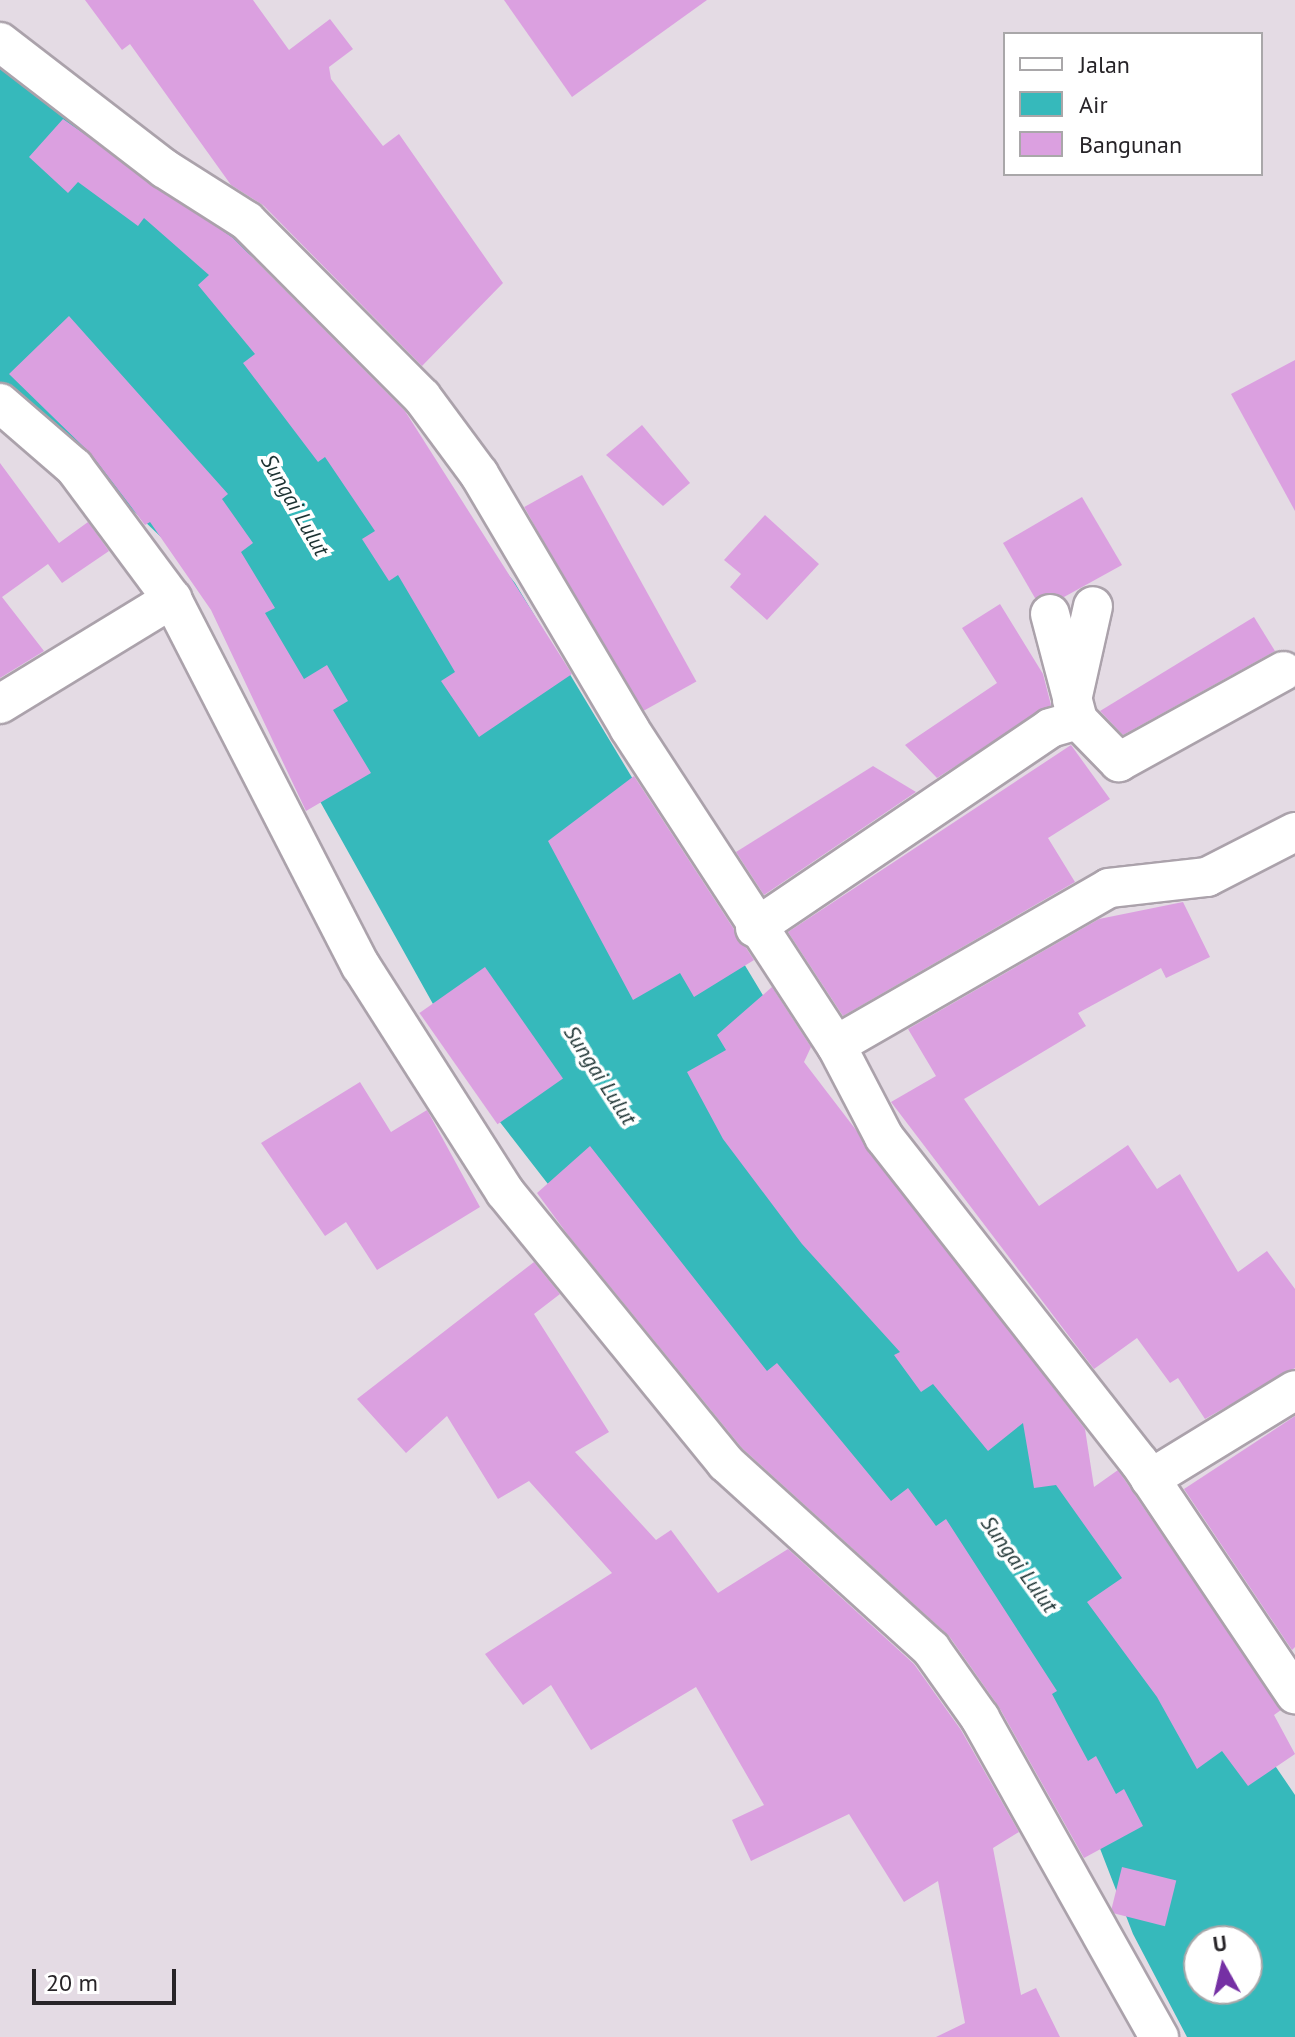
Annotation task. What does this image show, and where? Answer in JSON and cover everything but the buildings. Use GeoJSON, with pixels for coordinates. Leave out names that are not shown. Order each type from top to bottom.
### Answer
{"type":"FeatureCollection","features":[{"type":"Feature","properties":{"kind":"street"},"geometry":{"type":"LineString","coordinates":[[0,42],[165,169],[247,221],[422,397],[532,558],[629,728],[755,928],[836,1045],[884,1137],[1150,1479],[1295,1694]]}},
{"type":"Feature","properties":{"kind":"street"},"geometry":{"type":"LineString","coordinates":[[0,403],[74,467],[172,599],[361,966],[505,1192],[726,1463],[931,1649],[980,1718],[1159,2037]]}},
{"type":"Feature","properties":{"kind":"street"},"geometry":{"type":"LineString","coordinates":[[0,704],[172,599]]}},
{"type":"Feature","properties":{"kind":"street"},"geometry":{"type":"LineString","coordinates":[[755,928],[881,848],[934,800],[1075,710],[1093,606]]}},
{"type":"Feature","properties":{"kind":"street"},"geometry":{"type":"LineString","coordinates":[[1050,614],[1075,710],[1119,762],[1284,671]]}},
{"type":"Feature","properties":{"kind":"street"},"geometry":{"type":"LineString","coordinates":[[836,1045],[1109,888],[1207,877],[1295,832]]}},
{"type":"Feature","properties":{"kind":"street"},"geometry":{"type":"LineString","coordinates":[[1150,1479],[1295,1390]]}},
{"type":"Feature","properties":{"kind":"water","name":"Sungai Lulut"},"geometry":{"type":"Polygon","coordinates":[[[0,68],[229,229],[515,583],[844,1130],[1295,1795],[1295,2037],[1187,2037],[1133,1934],[1072,1776],[1024,1688],[648,1313],[496,1117],[186,561],[0,383],[0,68]]]}}]}
